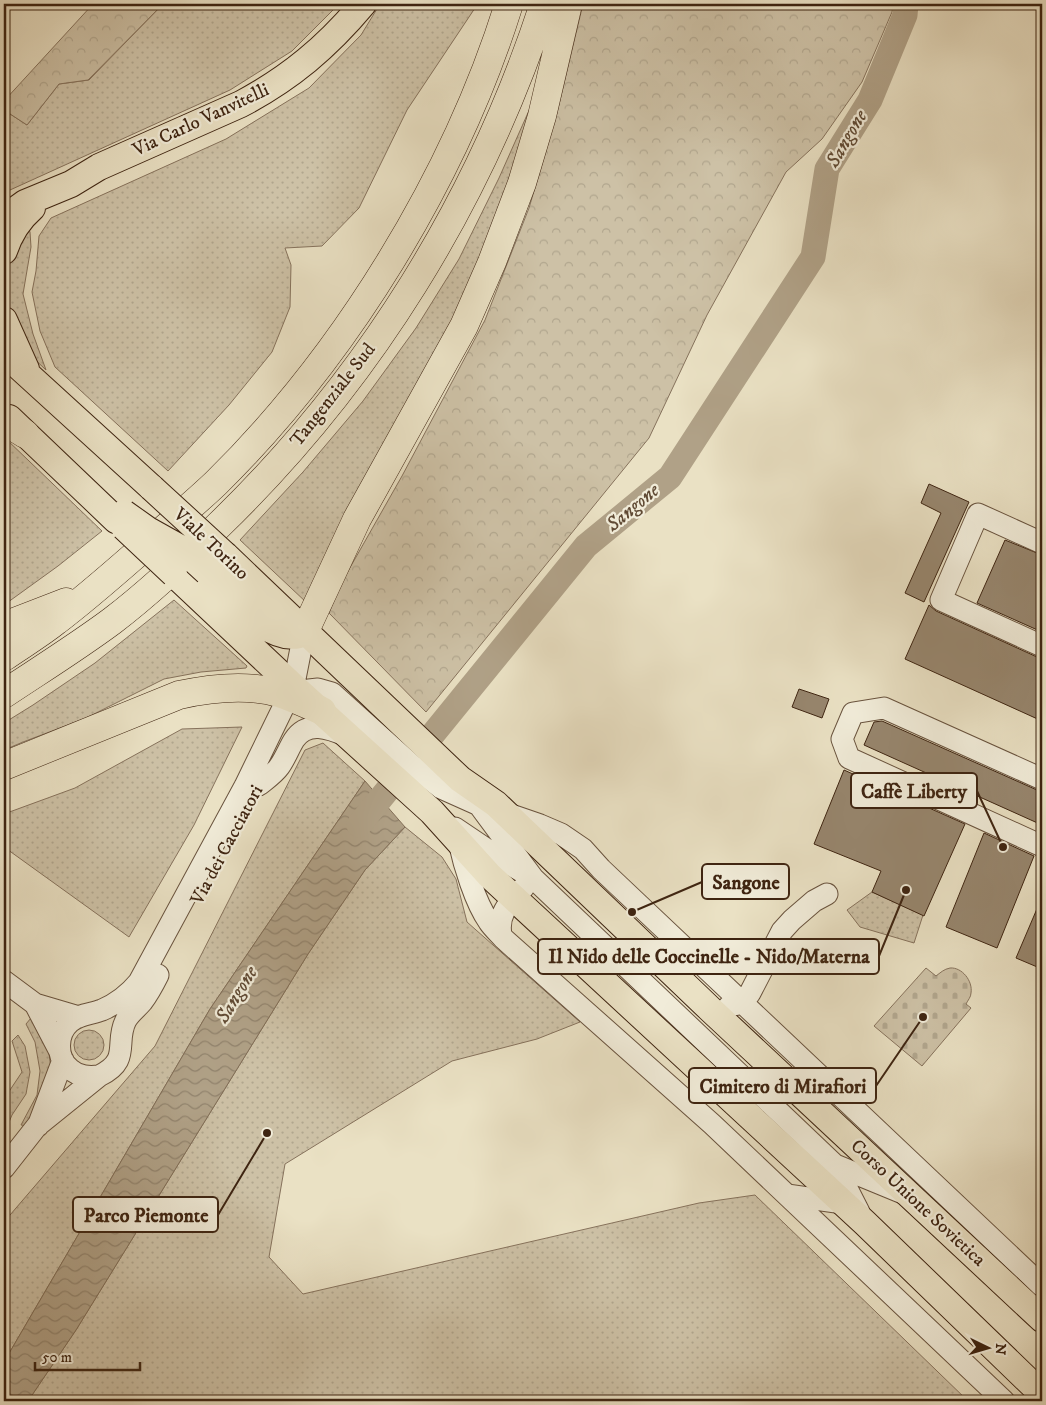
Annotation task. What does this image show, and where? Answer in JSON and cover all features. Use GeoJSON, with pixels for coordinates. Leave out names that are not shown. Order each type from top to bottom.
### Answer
{"type":"FeatureCollection","features":[{"type":"Feature","properties":{"kind":"highway","name":"Tangenziale Sud"},"geometry":{"type":"LineString","coordinates":[[4,657],[54,623],[93,592],[216,483],[268,427],[337,340],[411,227],[441,170],[463,126],[509,4]]}},
{"type":"Feature","properties":{"kind":"highway","name":"Tangenziale Sud"},"geometry":{"type":"LineString","coordinates":[[4,694],[112,620],[194,549],[242,504],[295,447],[341,390],[403,301],[434,251],[465,194],[516,84],[544,4]]}},
{"type":"Feature","properties":{"kind":"highway"},"geometry":{"type":"LineString","coordinates":[[304,633],[357,519],[464,326],[489,270],[522,183],[542,116],[568,4]]}},
{"type":"Feature","properties":{"kind":"highway"},"geometry":{"type":"LineString","coordinates":[[4,626],[93,592]]}},
{"type":"Feature","properties":{"kind":"highway"},"geometry":{"type":"LineString","coordinates":[[4,766],[179,695],[203,690],[254,688],[286,702],[322,711]]}},
{"type":"Feature","properties":{"kind":"main road","name":"Via Carlo Vanvitelli"},"geometry":{"type":"LineString","coordinates":[[4,218],[15,209],[71,184],[99,167],[262,93],[324,47],[363,4]]}},
{"type":"Feature","properties":{"kind":"main road","name":"Via Carlo Vanvitelli"},"geometry":{"type":"LineString","coordinates":[[4,203],[70,175],[99,167]]}},
{"type":"Feature","properties":{"kind":"main road"},"geometry":{"type":"LineString","coordinates":[[4,251],[14,227],[21,218],[51,192]]}},
{"type":"Feature","properties":{"kind":"main road"},"geometry":{"type":"LineString","coordinates":[[4,320],[30,379]]}},
{"type":"Feature","properties":{"kind":"main road","name":"Viale Torino"},"geometry":{"type":"LineString","coordinates":[[4,353],[30,379],[152,488],[267,662],[286,702]]}},
{"type":"Feature","properties":{"kind":"main road","name":"Viale Torino"},"geometry":{"type":"LineString","coordinates":[[4,412],[14,427],[93,499],[304,633],[401,753]]}},
{"type":"Feature","properties":{"kind":"main road"},"geometry":{"type":"LineString","coordinates":[[322,711],[352,738]]}},
{"type":"Feature","properties":{"kind":"main road","name":"Corso Unione Sovietica"},"geometry":{"type":"LineString","coordinates":[[352,738],[401,753],[441,790],[458,839],[489,875],[865,1223],[1042,1394]]}},
{"type":"Feature","properties":{"kind":"main road","name":"Corso Unione Sovietica"},"geometry":{"type":"LineString","coordinates":[[401,753],[441,790],[496,804],[710,1009],[1042,1319]]}},
{"type":"Feature","properties":{"kind":"street"},"geometry":{"type":"LineString","coordinates":[[1042,543],[978,514],[941,600],[1042,646]]}},
{"type":"Feature","properties":{"kind":"street","name":"Via dei Cacciatori"},"geometry":{"type":"LineString","coordinates":[[4,1168],[38,1126],[99,1076],[109,1071],[116,1063],[120,1054],[124,1024],[154,983],[259,786],[284,732],[286,702],[304,633]]}},
{"type":"Feature","properties":{"kind":"street"},"geometry":{"type":"LineString","coordinates":[[286,702],[318,689],[332,693],[401,753]]}},
{"type":"Feature","properties":{"kind":"street","name":"Via dei Cacciatori"},"geometry":{"type":"LineString","coordinates":[[38,1126],[61,1055],[60,1039],[64,1029],[70,1022],[84,1015],[102,1010],[115,1002],[139,982],[244,786],[286,702]]}},
{"type":"Feature","properties":{"kind":"street"},"geometry":{"type":"LineString","coordinates":[[1042,779],[884,708],[853,713],[842,738],[849,758],[1042,846]]}},
{"type":"Feature","properties":{"kind":"street"},"geometry":{"type":"LineString","coordinates":[[259,786],[279,768],[295,739],[304,730],[317,727],[326,728],[352,738]]}},
{"type":"Feature","properties":{"kind":"street"},"geometry":{"type":"LineString","coordinates":[[441,790],[479,805],[533,878]]}},
{"type":"Feature","properties":{"kind":"street"},"geometry":{"type":"LineString","coordinates":[[441,790],[500,859],[533,878]]}},
{"type":"Feature","properties":{"kind":"street","name":"Corso Unione Sovietica"},"geometry":{"type":"LineString","coordinates":[[506,814],[551,829],[579,846],[601,870],[1042,1286]]}},
{"type":"Feature","properties":{"kind":"street","name":"Corso Unione Sovietica"},"geometry":{"type":"LineString","coordinates":[[458,839],[464,863],[482,910],[488,921],[501,935],[712,1124],[1004,1401]]}},
{"type":"Feature","properties":{"kind":"street"},"geometry":{"type":"LineString","coordinates":[[501,935],[502,914],[505,908],[561,848],[568,845],[579,846]]}},
{"type":"Feature","properties":{"kind":"street","name":"Corso Unione Sovietica"},"geometry":{"type":"LineString","coordinates":[[533,878],[835,1165]]}},
{"type":"Feature","properties":{"kind":"street"},"geometry":{"type":"LineString","coordinates":[[710,1009],[743,1003],[782,931],[814,901],[827,894]]}},
{"type":"Feature","properties":{"kind":"street"},"geometry":{"type":"LineString","coordinates":[[4,981],[35,1004],[84,1015],[98,1015],[107,1019],[120,1034],[122,1044]]}},
{"type":"Feature","properties":{"kind":"street"},"geometry":{"type":"LineString","coordinates":[[35,1004],[69,1069],[78,1075],[99,1076]]}},
{"type":"Feature","properties":{"kind":"street"},"geometry":{"type":"LineString","coordinates":[[794,1087],[827,1083]]}},
{"type":"Feature","properties":{"kind":"street"},"geometry":{"type":"LineString","coordinates":[[835,1165],[910,1196]]}},
{"type":"Feature","properties":{"kind":"street"},"geometry":{"type":"LineString","coordinates":[[835,1165],[865,1223]]}},
{"type":"Feature","properties":{"kind":"street"},"geometry":{"type":"LineString","coordinates":[[787,1196],[843,1203]]}},
{"type":"Feature","properties":{"kind":"green space"},"geometry":{"type":"Polygon","coordinates":[[[93,4],[163,4],[88,80],[59,84],[27,125],[4,110],[4,101],[93,4]]]}},
{"type":"Feature","properties":{"kind":"green space"},"geometry":{"type":"Polygon","coordinates":[[[163,4],[339,4],[292,51],[230,90],[10,190],[4,184],[4,110],[27,125],[59,84],[89,80],[163,4]]]}},
{"type":"Feature","properties":{"kind":"green space"},"geometry":{"type":"Polygon","coordinates":[[[380,4],[477,4],[407,110],[359,208],[322,246],[285,248],[291,265],[290,307],[272,352],[229,405],[168,471],[55,367],[40,331],[32,292],[39,236],[51,218],[226,139],[309,88],[361,35],[380,4]]]}},
{"type":"Feature","properties":{"kind":"green space"},"geometry":{"type":"Polygon","coordinates":[[[583,4],[893,4],[892,12],[862,82],[822,139],[786,172],[707,315],[649,438],[426,712],[329,613],[339,587],[402,476],[485,320],[529,208],[557,113],[583,4]]]}},
{"type":"Feature","properties":{"kind":"green space"},"geometry":{"type":"Polygon","coordinates":[[[535,97],[481,268],[307,603],[240,540],[303,472],[363,401],[416,328],[459,259],[499,178],[535,97]]]}},
{"type":"Feature","properties":{"kind":"green space"},"geometry":{"type":"Polygon","coordinates":[[[25,222],[30,232],[31,247],[23,294],[33,334],[46,370],[28,353],[15,330],[6,301],[5,274],[11,250],[25,222]]]}},
{"type":"Feature","properties":{"kind":"green space"},"geometry":{"type":"Polygon","coordinates":[[[4,437],[102,531],[4,605],[4,437]]]}},
{"type":"Feature","properties":{"kind":"green space"},"geometry":{"type":"Polygon","coordinates":[[[174,600],[247,666],[246,668],[201,672],[164,679],[86,718],[4,750],[4,723],[95,663],[174,600]]]}},
{"type":"Feature","properties":{"kind":"green space"},"geometry":{"type":"Polygon","coordinates":[[[242,727],[194,825],[129,937],[4,847],[4,814],[75,788],[182,729],[242,727]]]}},
{"type":"Feature","properties":{"kind":"green space"},"geometry":{"type":"Polygon","coordinates":[[[323,743],[365,781],[210,1009],[4,1362],[4,1222],[155,1046],[305,750],[323,743]]]}},
{"type":"Feature","properties":{"kind":"green space"},"geometry":{"type":"Polygon","coordinates":[[[405,827],[442,857],[456,879],[467,922],[580,1022],[537,1039],[452,1061],[285,1164],[269,1257],[303,1294],[699,1203],[755,1195],[968,1401],[28,1401],[76,1330],[308,954],[365,870],[405,827]]]}},
{"type":"Feature","properties":{"kind":"green space"},"geometry":{"type":"Polygon","coordinates":[[[872,892],[923,915],[914,943],[860,927],[847,910],[872,892]]]}},
{"type":"Feature","properties":{"kind":"green space"},"geometry":{"type":"Polygon","coordinates":[[[926,968],[936,976],[950,968],[962,972],[966,976],[971,988],[971,994],[966,1004],[971,1008],[922,1066],[874,1026],[926,968]]]}},
{"type":"Feature","properties":{"kind":"green space"},"geometry":{"type":"Polygon","coordinates":[[[31,1018],[48,1046],[52,1076],[28,1126],[21,1125],[37,1095],[40,1071],[35,1042],[26,1024],[31,1018]]]}},
{"type":"Feature","properties":{"kind":"green space"},"geometry":{"type":"Polygon","coordinates":[[[89,1030],[100,1034],[104,1045],[100,1056],[89,1060],[78,1056],[74,1045],[78,1034],[89,1030]]]}},
{"type":"Feature","properties":{"kind":"green space"},"geometry":{"type":"Polygon","coordinates":[[[18,1035],[25,1046],[30,1072],[26,1094],[12,1115],[4,1134],[4,1099],[22,1072],[12,1041],[18,1035]]]}},
{"type":"Feature","properties":{"kind":"water"},"geometry":{"type":"Polygon","coordinates":[[[365,781],[405,827],[365,870],[308,954],[76,1330],[28,1401],[4,1401],[4,1362],[210,1009],[365,781]]]}},
{"type":"Feature","properties":{"kind":"building"},"geometry":{"type":"Polygon","coordinates":[[[929,484],[969,502],[924,602],[905,593],[941,513],[921,503],[929,484]]]}},
{"type":"Feature","properties":{"kind":"building"},"geometry":{"type":"Polygon","coordinates":[[[1005,540],[1042,555],[1042,632],[977,603],[1005,540]]]}},
{"type":"Feature","properties":{"kind":"building"},"geometry":{"type":"Polygon","coordinates":[[[929,605],[936,611],[1042,658],[1042,721],[905,659],[929,605]]]}},
{"type":"Feature","properties":{"kind":"building"},"geometry":{"type":"Polygon","coordinates":[[[799,689],[829,699],[822,718],[792,707],[799,689]]]}},
{"type":"Feature","properties":{"kind":"building"},"geometry":{"type":"Polygon","coordinates":[[[882,721],[1042,791],[1042,825],[864,745],[874,722],[882,721]]]}},
{"type":"Feature","properties":{"kind":"building"},"geometry":{"type":"Polygon","coordinates":[[[844,770],[965,824],[924,916],[872,892],[881,871],[814,844],[844,770]]]}},
{"type":"Feature","properties":{"kind":"building"},"geometry":{"type":"Polygon","coordinates":[[[984,833],[1034,856],[997,948],[946,927],[984,833]]]}},
{"type":"Feature","properties":{"kind":"building"},"geometry":{"type":"Polygon","coordinates":[[[1042,897],[1042,969],[1016,958],[1042,897]]]}},
{"type":"Feature","properties":{"kind":"waterway","name":"Sangone"},"geometry":{"type":"LineString","coordinates":[[359,825],[586,546],[670,477],[813,257],[827,169],[870,100],[905,15],[906,4]]}},
{"type":"Feature","properties":{"kind":"place","name":"Caffè Liberty"},"geometry":{"type":"Point","coordinates":[1003,847]}},
{"type":"Feature","properties":{"kind":"place","name":"Il Nido delle Coccinelle - Nido/Materna"},"geometry":{"type":"Point","coordinates":[906,890]}},
{"type":"Feature","properties":{"kind":"place","name":"Sangone"},"geometry":{"type":"Point","coordinates":[632,912]}},
{"type":"Feature","properties":{"kind":"place","name":"Cimitero di Mirafiori"},"geometry":{"type":"Point","coordinates":[923,1017]}},
{"type":"Feature","properties":{"kind":"place","name":"Parco Piemonte"},"geometry":{"type":"Point","coordinates":[267,1133]}}]}
